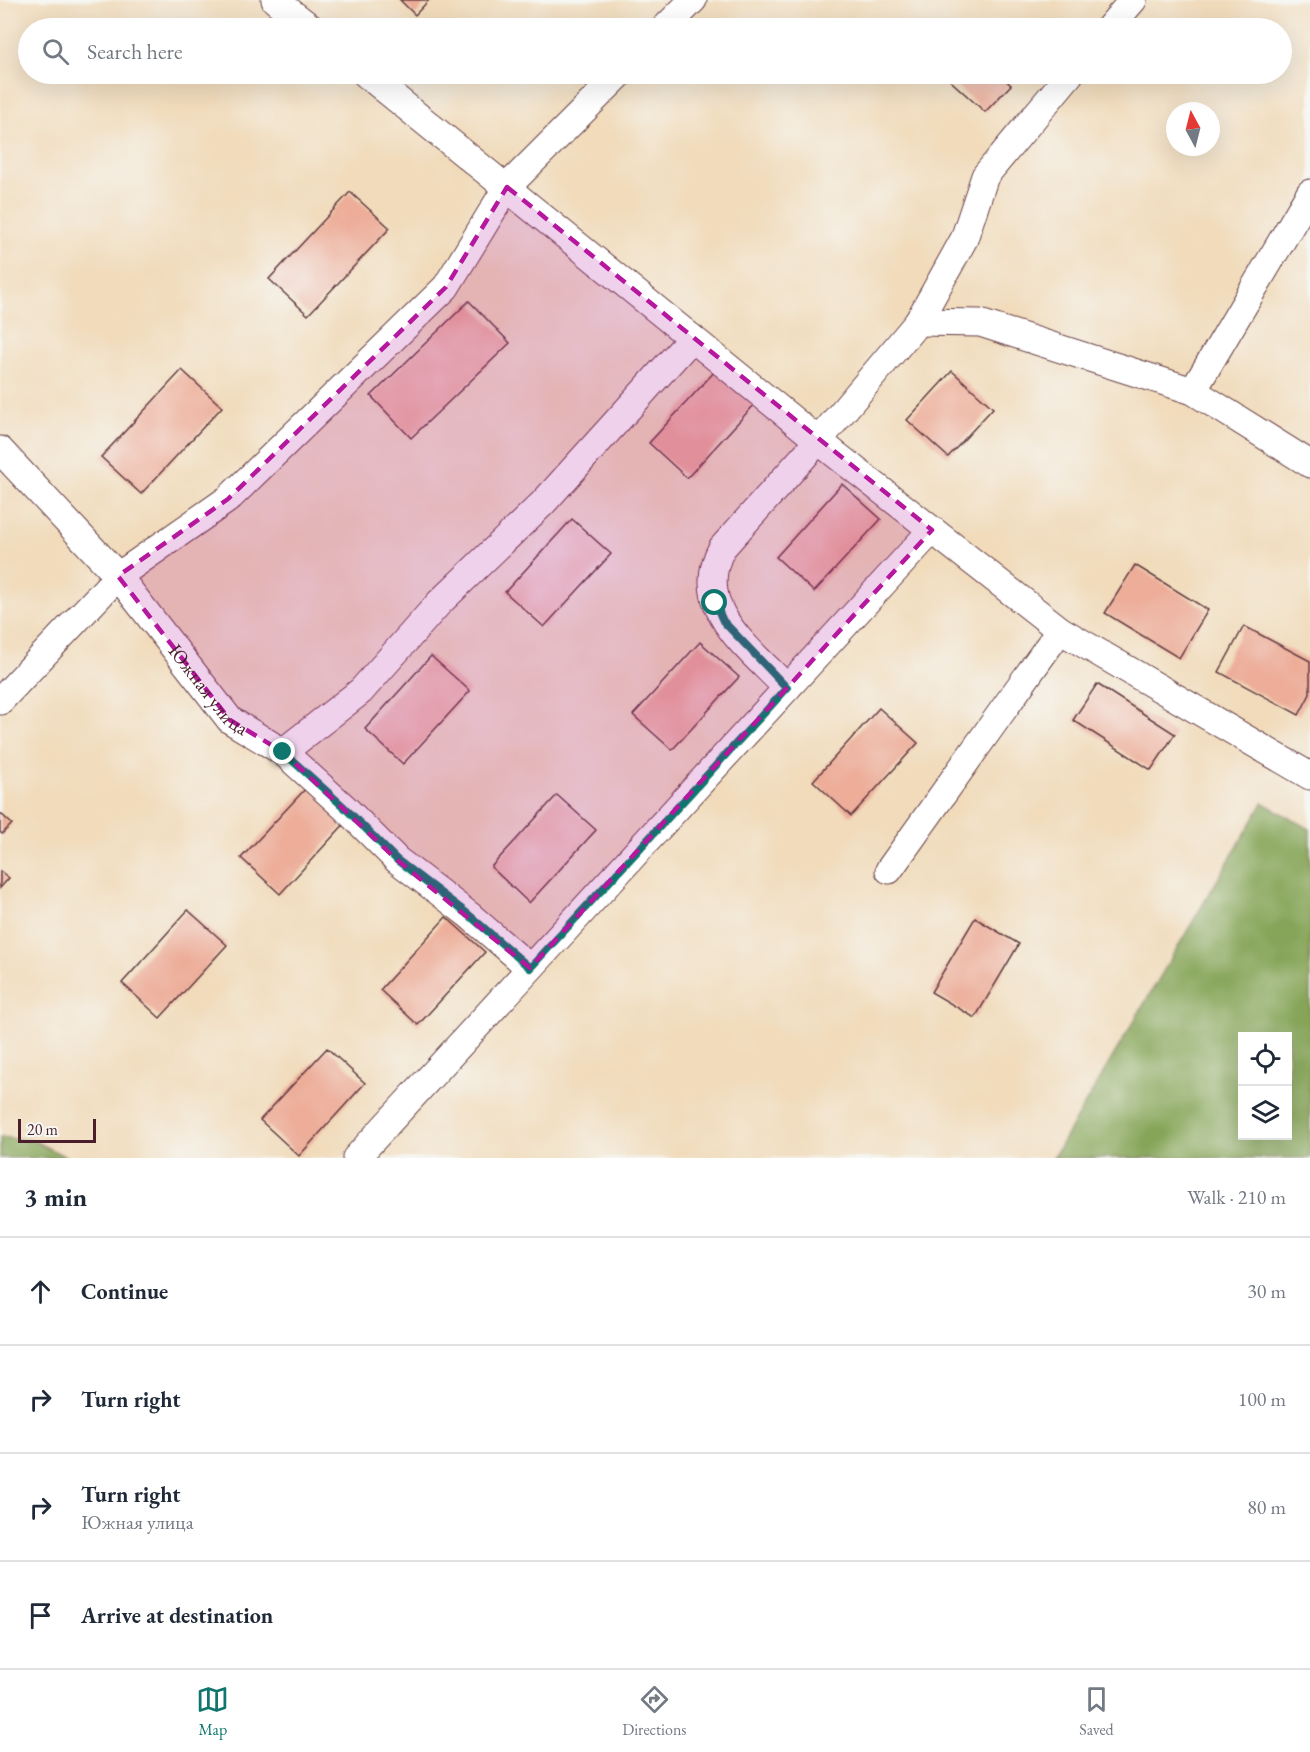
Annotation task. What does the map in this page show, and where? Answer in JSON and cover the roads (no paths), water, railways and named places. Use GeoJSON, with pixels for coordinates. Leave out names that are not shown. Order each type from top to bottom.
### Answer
{"type":"FeatureCollection","features":[{"type":"Feature","properties":{"kind":"street"},"geometry":{"type":"LineString","coordinates":[[275,0],[298,18]]}},
{"type":"Feature","properties":{"kind":"street"},"geometry":{"type":"LineString","coordinates":[[674,18],[693,0]]}},
{"type":"Feature","properties":{"kind":"street"},"geometry":{"type":"LineString","coordinates":[[1118,18],[1133,0]]}},
{"type":"Feature","properties":{"kind":"street"},"geometry":{"type":"LineString","coordinates":[[378,84],[818,441],[1060,630],[1310,776]]}},
{"type":"Feature","properties":{"kind":"street"},"geometry":{"type":"LineString","coordinates":[[0,701],[118,576],[228,499],[446,287],[507,187],[610,84]]}},
{"type":"Feature","properties":{"kind":"street"},"geometry":{"type":"LineString","coordinates":[[787,688],[723,621],[715,603],[714,563],[722,548],[818,441],[918,322],[964,239],[985,176],[1062,84]]}},
{"type":"Feature","properties":{"kind":"street"},"geometry":{"type":"LineString","coordinates":[[1193,391],[1310,194]]}},
{"type":"Feature","properties":{"kind":"street"},"geometry":{"type":"LineString","coordinates":[[918,322],[980,323],[1193,391],[1310,464]]}},
{"type":"Feature","properties":{"kind":"street"},"geometry":{"type":"LineString","coordinates":[[283,752],[361,691],[440,603],[543,503],[692,338]]}},
{"type":"Feature","properties":{"kind":"street","name":"Южная улица"},"geometry":{"type":"LineString","coordinates":[[0,450],[118,576],[230,720],[283,752],[344,807],[397,860],[469,915],[530,968]]}},
{"type":"Feature","properties":{"kind":"street"},"geometry":{"type":"LineString","coordinates":[[356,1158],[932,530]]}},
{"type":"Feature","properties":{"kind":"street"},"geometry":{"type":"LineString","coordinates":[[889,870],[1060,630]]}}]}
